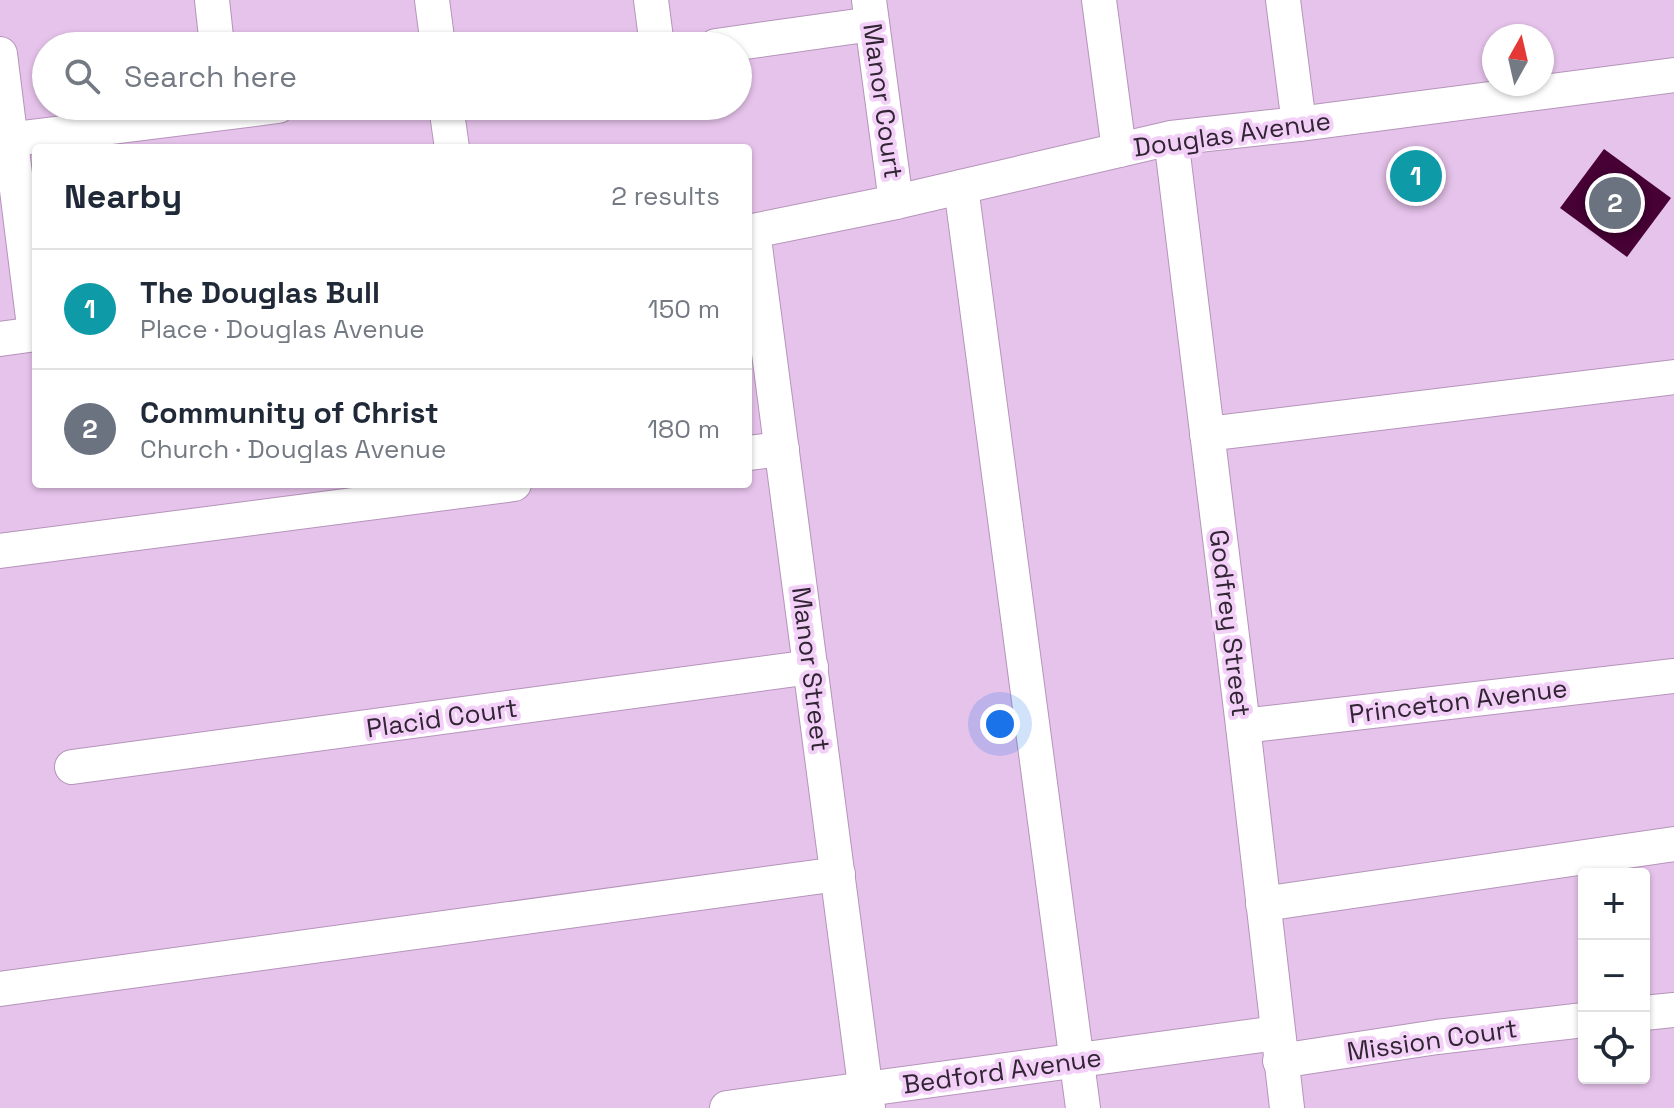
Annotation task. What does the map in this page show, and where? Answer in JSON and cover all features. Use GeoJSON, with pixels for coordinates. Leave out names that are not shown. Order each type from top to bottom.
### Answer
{"type":"FeatureCollection","features":[{"type":"Feature","properties":{"kind":"street"},"geometry":{"type":"LineString","coordinates":[[212,0],[215,32]]}},
{"type":"Feature","properties":{"kind":"street"},"geometry":{"type":"LineString","coordinates":[[432,0],[436,32]]}},
{"type":"Feature","properties":{"kind":"street"},"geometry":{"type":"LineString","coordinates":[[651,0],[655,32]]}},
{"type":"Feature","properties":{"kind":"street"},"geometry":{"type":"LineString","coordinates":[[1099,0],[1119,150]]}},
{"type":"Feature","properties":{"kind":"street"},"geometry":{"type":"LineString","coordinates":[[1283,0],[1299,124]]}},
{"type":"Feature","properties":{"kind":"street"},"geometry":{"type":"LineString","coordinates":[[752,38],[870,12]]}},
{"type":"Feature","properties":{"kind":"street","name":"Manor Court"},"geometry":{"type":"LineString","coordinates":[[870,12],[896,202]]}},
{"type":"Feature","properties":{"kind":"street"},"geometry":{"type":"LineString","coordinates":[[0,54],[5,141],[32,309]]}},
{"type":"Feature","properties":{"kind":"street","name":"Douglas Avenue"},"geometry":{"type":"LineString","coordinates":[[752,232],[896,202],[1171,138],[1674,75]]}},
{"type":"Feature","properties":{"kind":"street"},"geometry":{"type":"LineString","coordinates":[[5,141],[149,120]]}},
{"type":"Feature","properties":{"kind":"street"},"geometry":{"type":"LineString","coordinates":[[448,120],[451,144]]}},
{"type":"Feature","properties":{"kind":"street","name":"Godfrey Street"},"geometry":{"type":"LineString","coordinates":[[1171,138],[1287,1108]]}},
{"type":"Feature","properties":{"kind":"street"},"geometry":{"type":"LineString","coordinates":[[961,187],[1083,1108]]}},
{"type":"Feature","properties":{"kind":"street","name":"Manor Street"},"geometry":{"type":"LineString","coordinates":[[752,246],[782,449],[867,1098]]}},
{"type":"Feature","properties":{"kind":"street"},"geometry":{"type":"LineString","coordinates":[[0,339],[32,335]]}},
{"type":"Feature","properties":{"kind":"street"},"geometry":{"type":"LineString","coordinates":[[1207,434],[1674,377]]}},
{"type":"Feature","properties":{"kind":"street"},"geometry":{"type":"LineString","coordinates":[[752,453],[782,449]]}},
{"type":"Feature","properties":{"kind":"street"},"geometry":{"type":"LineString","coordinates":[[0,551],[483,488]]}},
{"type":"Feature","properties":{"kind":"street","name":"Placid Court"},"geometry":{"type":"LineString","coordinates":[[72,767],[811,667]]}},
{"type":"Feature","properties":{"kind":"street","name":"Princeton Avenue"},"geometry":{"type":"LineString","coordinates":[[1243,726],[1674,676]]}},
{"type":"Feature","properties":{"kind":"street"},"geometry":{"type":"LineString","coordinates":[[1263,904],[1674,844]]}},
{"type":"Feature","properties":{"kind":"street"},"geometry":{"type":"LineString","coordinates":[[0,989],[838,874]]}},
{"type":"Feature","properties":{"kind":"street"},"geometry":{"type":"LineString","coordinates":[[1650,1012],[1674,1010]]}},
{"type":"Feature","properties":{"kind":"street","name":"Mission Court"},"geometry":{"type":"LineString","coordinates":[[1279,1047],[1437,1037],[1578,1021]]}},
{"type":"Feature","properties":{"kind":"street","name":"Bedford Avenue"},"geometry":{"type":"LineString","coordinates":[[727,1108],[867,1098],[1077,1060],[1279,1047]]}},
{"type":"Feature","properties":{"kind":"building"},"geometry":{"type":"Polygon","coordinates":[[[1604,149],[1671,198],[1627,257],[1560,208],[1604,149]]]}},
{"type":"Feature","properties":{"kind":"place","name":"The Douglas Bull"},"geometry":{"type":"Point","coordinates":[1416,176]}},
{"type":"Feature","properties":{"kind":"place","name":"Community of Christ"},"geometry":{"type":"Point","coordinates":[1615,203]}}]}
